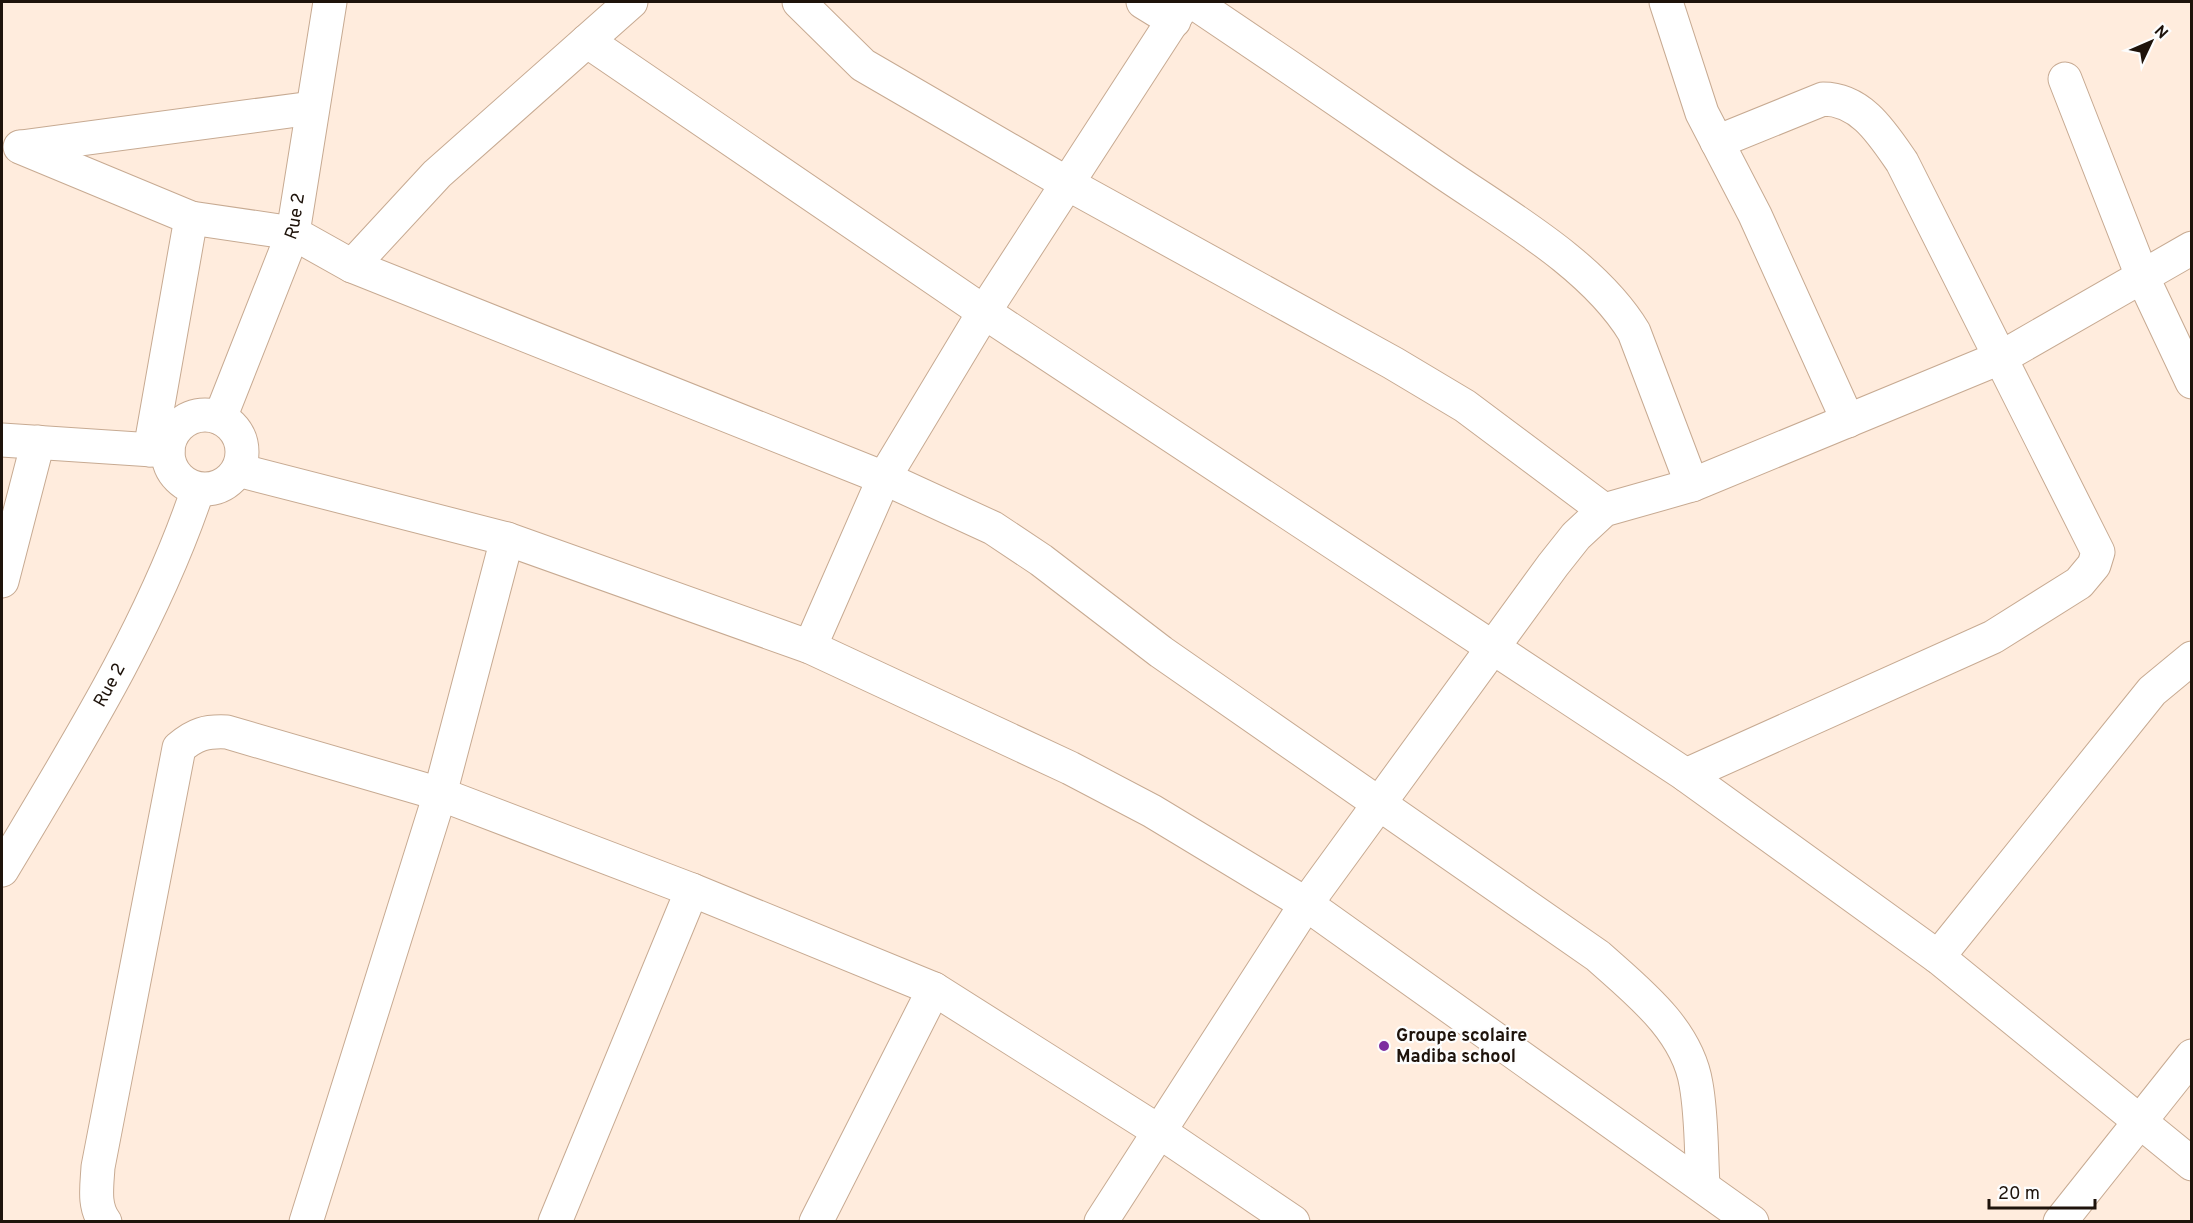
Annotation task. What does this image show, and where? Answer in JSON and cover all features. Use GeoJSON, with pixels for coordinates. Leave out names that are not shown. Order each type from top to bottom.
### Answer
{"type":"FeatureCollection","features":[{"type":"Feature","properties":{"kind":"street","name":"Rue 2"},"geometry":{"type":"LineString","coordinates":[[220,418],[292,233],[330,2]]}},
{"type":"Feature","properties":{"kind":"street"},"geometry":{"type":"LineString","coordinates":[[352,266],[437,174],[631,2]]}},
{"type":"Feature","properties":{"kind":"street"},"geometry":{"type":"LineString","coordinates":[[799,2],[863,65],[1068,184],[1404,369],[1465,406],[1604,510]]}},
{"type":"Feature","properties":{"kind":"street"},"geometry":{"type":"LineString","coordinates":[[1143,2],[1184,8],[1494,208],[1593,282],[1626,318],[1634,332],[1692,485]]}},
{"type":"Feature","properties":{"kind":"street"},"geometry":{"type":"LineString","coordinates":[[1666,2],[1702,113],[1755,215],[1848,421]]}},
{"type":"Feature","properties":{"kind":"street"},"geometry":{"type":"LineString","coordinates":[[810,647],[884,478],[984,312],[1184,8]]}},
{"type":"Feature","properties":{"kind":"street"},"geometry":{"type":"LineString","coordinates":[[587,41],[984,312],[1493,645],[1686,775],[1938,957],[2192,1164]]}},
{"type":"Feature","properties":{"kind":"street"},"geometry":{"type":"LineString","coordinates":[[2065,79],[2142,276],[2192,382]]}},
{"type":"Feature","properties":{"kind":"street"},"geometry":{"type":"LineString","coordinates":[[1686,775],[1993,638],[2079,583],[2094,565],[2098,552],[1902,162],[1880,130],[1861,112],[1839,99],[1823,99],[1717,142]]}},
{"type":"Feature","properties":{"kind":"street"},"geometry":{"type":"LineString","coordinates":[[11,148],[312,108]]}},
{"type":"Feature","properties":{"kind":"street"},"geometry":{"type":"LineString","coordinates":[[11,148],[191,218],[292,233],[352,266],[884,478],[993,528],[1041,560],[1161,652],[1598,956],[1649,1002],[1680,1041],[1696,1083],[1703,1185]]}},
{"type":"Feature","properties":{"kind":"street"},"geometry":{"type":"LineString","coordinates":[[159,450],[185,421],[196,416],[220,418],[230,425],[237,435],[241,458],[237,470],[225,483],[217,487],[198,489],[183,482],[159,450],[191,218]]}},
{"type":"Feature","properties":{"kind":"street"},"geometry":{"type":"LineString","coordinates":[[1101,1221],[1306,904],[1493,645],[1576,536],[1604,510],[1692,485],[2002,357],[2192,248]]}},
{"type":"Feature","properties":{"kind":"street"},"geometry":{"type":"LineString","coordinates":[[2,440],[159,450]]}},
{"type":"Feature","properties":{"kind":"street"},"geometry":{"type":"LineString","coordinates":[[2,581],[38,442]]}},
{"type":"Feature","properties":{"kind":"street"},"geometry":{"type":"LineString","coordinates":[[237,470],[507,539],[810,647],[1070,768],[1152,811],[1306,904],[1752,1221]]}},
{"type":"Feature","properties":{"kind":"street","name":"Rue 2"},"geometry":{"type":"LineString","coordinates":[[2,870],[89,726],[180,545],[198,489]]}},
{"type":"Feature","properties":{"kind":"street"},"geometry":{"type":"LineString","coordinates":[[306,1221],[440,794],[507,539]]}},
{"type":"Feature","properties":{"kind":"street"},"geometry":{"type":"LineString","coordinates":[[1938,957],[2145,700],[2192,658]]}},
{"type":"Feature","properties":{"kind":"street"},"geometry":{"type":"LineString","coordinates":[[105,1221],[100,1215],[96,1196],[98,1167],[179,748],[193,736],[208,731],[227,732],[440,794],[692,890],[934,989],[1160,1132],[1293,1221]]}},
{"type":"Feature","properties":{"kind":"street"},"geometry":{"type":"LineString","coordinates":[[555,1221],[692,890]]}},
{"type":"Feature","properties":{"kind":"street"},"geometry":{"type":"LineString","coordinates":[[816,1221],[934,989]]}},
{"type":"Feature","properties":{"kind":"street"},"geometry":{"type":"LineString","coordinates":[[2060,1221],[2192,1056]]}},
{"type":"Feature","properties":{"kind":"place","name":"Groupe scolaire Madiba school"},"geometry":{"type":"Point","coordinates":[1384,1046]}}]}
